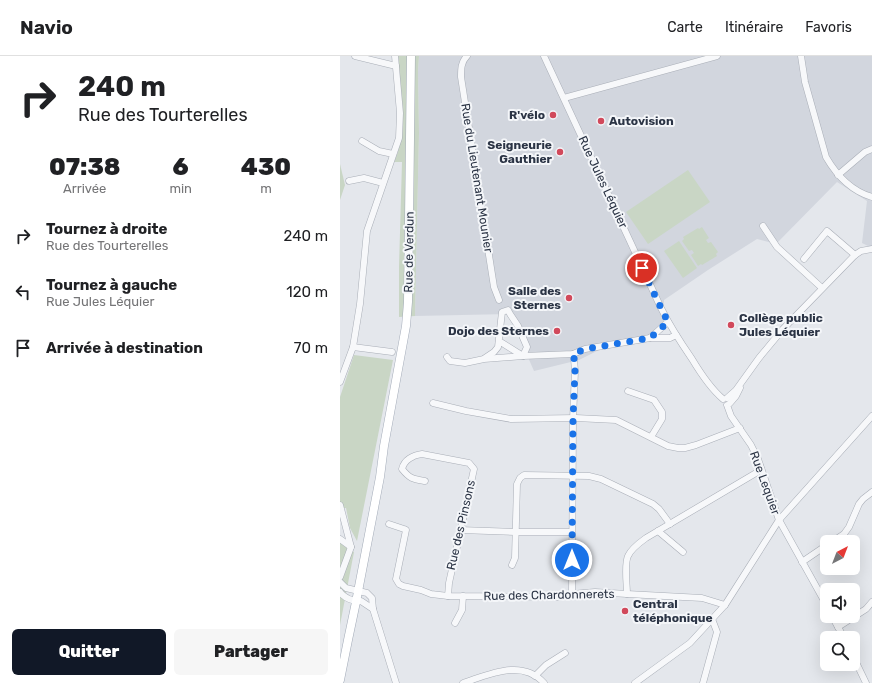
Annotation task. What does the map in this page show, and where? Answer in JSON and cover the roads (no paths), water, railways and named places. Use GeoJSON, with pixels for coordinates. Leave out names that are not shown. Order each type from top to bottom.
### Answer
{"type":"FeatureCollection","features":[{"type":"Feature","properties":{"kind":"main road","name":"Rue de Verdun"},"geometry":{"type":"LineString","coordinates":[[354,601],[380,477],[384,446],[406,326],[408,302],[411,56]]}},
{"type":"Feature","properties":{"kind":"main road"},"geometry":{"type":"LineString","coordinates":[[340,656],[354,601]]}},
{"type":"Feature","properties":{"kind":"main road"},"geometry":{"type":"LineString","coordinates":[[340,680],[354,601]]}},
{"type":"Feature","properties":{"kind":"street"},"geometry":{"type":"LineString","coordinates":[[355,56],[396,66]]}},
{"type":"Feature","properties":{"kind":"street"},"geometry":{"type":"LineString","coordinates":[[340,382],[353,347],[360,304],[366,231],[399,138],[400,113],[395,56]]}},
{"type":"Feature","properties":{"kind":"street","name":"Rue du Lieutenant Mounier"},"geometry":{"type":"LineString","coordinates":[[467,56],[464,59],[461,68],[461,77],[494,287],[499,300]]}},
{"type":"Feature","properties":{"kind":"street","name":"Rue Jules Léquier"},"geometry":{"type":"LineString","coordinates":[[544,56],[661,308]]}},
{"type":"Feature","properties":{"kind":"street"},"geometry":{"type":"LineString","coordinates":[[564,98],[717,56]]}},
{"type":"Feature","properties":{"kind":"street"},"geometry":{"type":"LineString","coordinates":[[801,56],[805,82],[826,157],[838,175],[847,184],[852,188],[872,197]]}},
{"type":"Feature","properties":{"kind":"street"},"geometry":{"type":"LineString","coordinates":[[362,141],[379,151],[393,154]]}},
{"type":"Feature","properties":{"kind":"street"},"geometry":{"type":"LineString","coordinates":[[838,175],[865,152],[872,149]]}},
{"type":"Feature","properties":{"kind":"street"},"geometry":{"type":"LineString","coordinates":[[349,181],[364,178],[383,183]]}},
{"type":"Feature","properties":{"kind":"street"},"geometry":{"type":"LineString","coordinates":[[763,226],[777,247],[822,288]]}},
{"type":"Feature","properties":{"kind":"street"},"geometry":{"type":"LineString","coordinates":[[804,259],[827,231],[855,255]]}},
{"type":"Feature","properties":{"kind":"street"},"geometry":{"type":"LineString","coordinates":[[727,401],[736,396],[783,329],[822,288],[855,255],[861,251],[872,249]]}},
{"type":"Feature","properties":{"kind":"street","name":"Rue Lequier"},"geometry":{"type":"LineString","coordinates":[[661,308],[676,335],[714,392],[727,401],[731,416],[740,428],[758,459],[778,520],[820,594]]}},
{"type":"Feature","properties":{"kind":"street"},"geometry":{"type":"LineString","coordinates":[[484,359],[494,352],[498,346],[502,312],[508,310],[518,326],[526,347],[523,356]]}},
{"type":"Feature","properties":{"kind":"street"},"geometry":{"type":"LineString","coordinates":[[650,338],[668,322]]}},
{"type":"Feature","properties":{"kind":"street"},"geometry":{"type":"LineString","coordinates":[[447,357],[450,361],[465,363],[484,359],[573,354],[585,349],[650,338],[670,338],[676,335]]}},
{"type":"Feature","properties":{"kind":"street"},"geometry":{"type":"LineString","coordinates":[[499,341],[523,356]]}},
{"type":"Feature","properties":{"kind":"street"},"geometry":{"type":"LineString","coordinates":[[353,347],[392,352]]}},
{"type":"Feature","properties":{"kind":"street"},"geometry":{"type":"LineString","coordinates":[[572,594],[573,419],[575,371],[573,354]]}},
{"type":"Feature","properties":{"kind":"street"},"geometry":{"type":"LineString","coordinates":[[628,391],[654,400],[662,412],[662,419],[651,437]]}},
{"type":"Feature","properties":{"kind":"street"},"geometry":{"type":"LineString","coordinates":[[434,403],[466,411],[511,419],[616,420],[668,446],[678,448],[685,448],[712,440],[740,428]]}},
{"type":"Feature","properties":{"kind":"street"},"geometry":{"type":"LineString","coordinates":[[635,683],[690,643],[725,605],[778,520],[872,416]]}},
{"type":"Feature","properties":{"kind":"street","name":"Rue des Pinsons"},"geometry":{"type":"LineString","coordinates":[[425,481],[412,478],[402,469],[403,465],[416,454],[459,460],[470,463],[474,468],[449,583],[448,596]]}},
{"type":"Feature","properties":{"kind":"street"},"geometry":{"type":"LineString","coordinates":[[627,594],[626,562],[632,550],[658,531],[761,470]]}},
{"type":"Feature","properties":{"kind":"street"},"geometry":{"type":"LineString","coordinates":[[512,565],[515,558],[517,484],[520,478],[524,475],[589,476],[601,479],[653,504],[659,508],[670,524]]}},
{"type":"Feature","properties":{"kind":"street"},"geometry":{"type":"LineString","coordinates":[[842,535],[849,527],[862,499],[872,492]]}},
{"type":"Feature","properties":{"kind":"street"},"geometry":{"type":"LineString","coordinates":[[340,505],[351,547],[340,577]]}},
{"type":"Feature","properties":{"kind":"street","name":"Rue des Chardonnerets"},"geometry":{"type":"LineString","coordinates":[[389,524],[404,528],[406,530],[396,578],[403,586],[431,594],[448,596],[560,598],[572,594],[594,592],[702,598],[725,605]]}},
{"type":"Feature","properties":{"kind":"street"},"geometry":{"type":"LineString","coordinates":[[460,530],[572,532]]}},
{"type":"Feature","properties":{"kind":"street"},"geometry":{"type":"LineString","coordinates":[[658,531],[683,552]]}},
{"type":"Feature","properties":{"kind":"street"},"geometry":{"type":"LineString","coordinates":[[340,539],[351,547]]}},
{"type":"Feature","properties":{"kind":"street"},"geometry":{"type":"LineString","coordinates":[[802,562],[820,550]]}},
{"type":"Feature","properties":{"kind":"street"},"geometry":{"type":"LineString","coordinates":[[340,582],[346,588],[367,593],[372,598],[373,609],[396,683]]}},
{"type":"Feature","properties":{"kind":"street"},"geometry":{"type":"LineString","coordinates":[[340,592],[342,595],[354,601],[361,601],[373,609]]}},
{"type":"Feature","properties":{"kind":"street"},"geometry":{"type":"LineString","coordinates":[[455,624],[462,610],[463,596]]}},
{"type":"Feature","properties":{"kind":"street"},"geometry":{"type":"LineString","coordinates":[[838,627],[866,609],[872,602]]}},
{"type":"Feature","properties":{"kind":"street"},"geometry":{"type":"LineString","coordinates":[[703,683],[717,632],[712,619]]}},
{"type":"Feature","properties":{"kind":"street"},"geometry":{"type":"LineString","coordinates":[[836,623],[840,631]]}},
{"type":"Feature","properties":{"kind":"street"},"geometry":{"type":"LineString","coordinates":[[535,676],[546,665],[565,653]]}},
{"type":"Feature","properties":{"kind":"street"},"geometry":{"type":"LineString","coordinates":[[463,683],[509,670],[529,673],[544,683]]}},
{"type":"Feature","properties":{"kind":"street"},"geometry":{"type":"LineString","coordinates":[[859,671],[864,683]]}},
{"type":"Feature","properties":{"kind":"place","name":"R'vélo"},"geometry":{"type":"Point","coordinates":[553,115]}},
{"type":"Feature","properties":{"kind":"place","name":"Autovision"},"geometry":{"type":"Point","coordinates":[601,121]}},
{"type":"Feature","properties":{"kind":"place","name":"Seigneurie Gauthier"},"geometry":{"type":"Point","coordinates":[560,152]}},
{"type":"Feature","properties":{"kind":"place","name":"Salle des Sternes"},"geometry":{"type":"Point","coordinates":[569,298]}},
{"type":"Feature","properties":{"kind":"place","name":"Collège public Jules Léquier"},"geometry":{"type":"Point","coordinates":[731,325]}},
{"type":"Feature","properties":{"kind":"place","name":"Dojo des Sternes"},"geometry":{"type":"Point","coordinates":[557,331]}},
{"type":"Feature","properties":{"kind":"place","name":"Central téléphonique"},"geometry":{"type":"Point","coordinates":[625,611]}}]}
